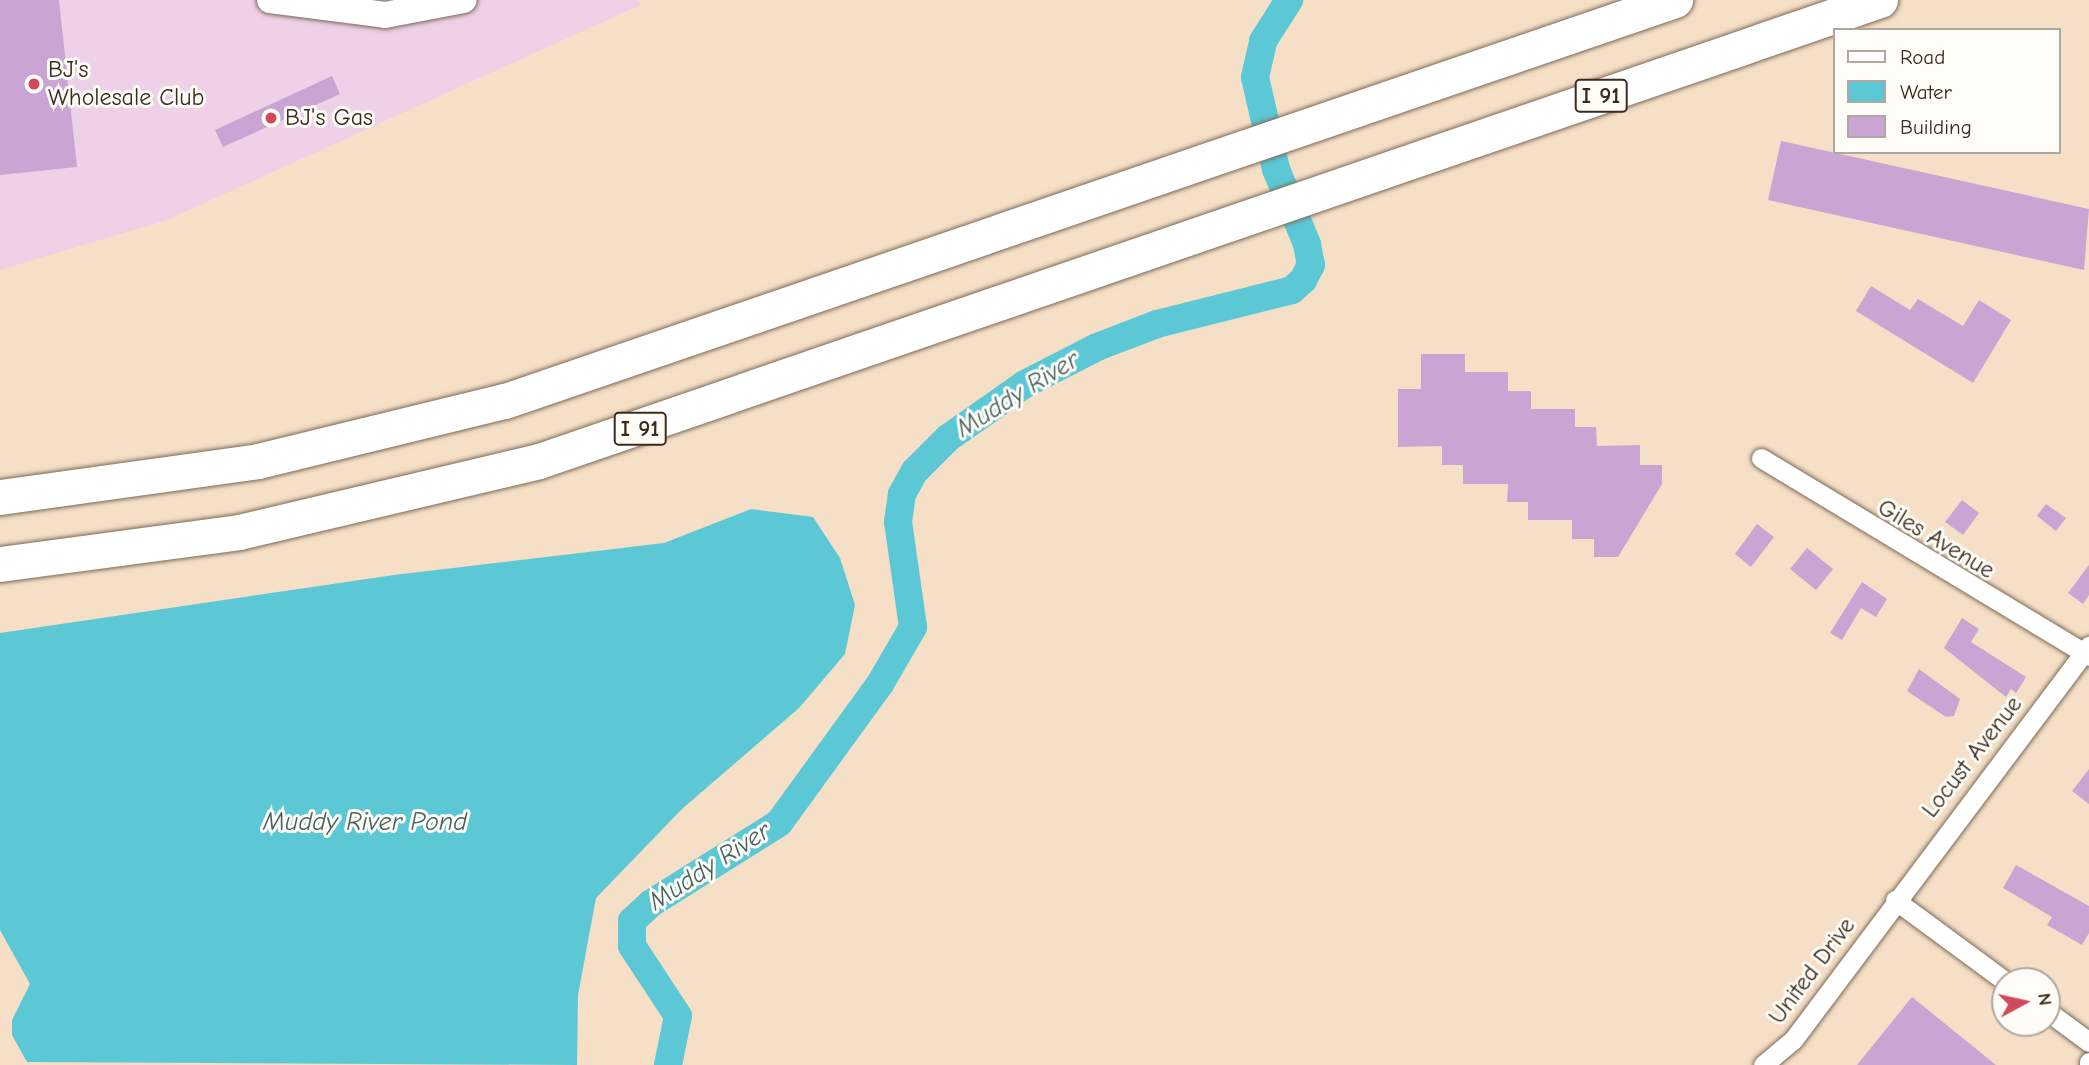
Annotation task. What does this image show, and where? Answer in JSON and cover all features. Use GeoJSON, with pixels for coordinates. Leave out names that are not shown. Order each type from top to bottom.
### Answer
{"type":"FeatureCollection","features":[{"type":"Feature","properties":{"kind":"highway"},"geometry":{"type":"LineString","coordinates":[[0,497],[258,461],[457,414],[740,325],[1675,0]]}},
{"type":"Feature","properties":{"kind":"highway","name":"I 91"},"geometry":{"type":"LineString","coordinates":[[0,564],[239,532],[481,477],[692,411],[1880,0]]}},
{"type":"Feature","properties":{"kind":"street"},"geometry":{"type":"LineString","coordinates":[[270,0],[385,15],[464,0]]}},
{"type":"Feature","properties":{"kind":"street","name":"Giles Avenue"},"geometry":{"type":"LineString","coordinates":[[1761,458],[2087,652]]}},
{"type":"Feature","properties":{"kind":"street","name":"Locust Avenue"},"geometry":{"type":"LineString","coordinates":[[1895,900],[2087,652]]}},
{"type":"Feature","properties":{"kind":"street"},"geometry":{"type":"LineString","coordinates":[[1895,900],[1991,971]]}},
{"type":"Feature","properties":{"kind":"street","name":"United Drive"},"geometry":{"type":"LineString","coordinates":[[1763,1065],[1793,1040],[1895,900]]}},
{"type":"Feature","properties":{"kind":"street"},"geometry":{"type":"LineString","coordinates":[[2061,1021],[2089,1042]]}},
{"type":"Feature","properties":{"kind":"shaded area"},"geometry":{"type":"Polygon","coordinates":[[[0,0],[637,0],[640,5],[167,220],[0,270],[0,0]]]}},
{"type":"Feature","properties":{"kind":"water","name":"Muddy River Pond"},"geometry":{"type":"Polygon","coordinates":[[[751,509],[813,517],[840,558],[855,605],[845,654],[799,708],[682,809],[596,898],[578,995],[577,1065],[27,1062],[12,1035],[12,1020],[30,984],[0,930],[0,633],[394,575],[664,543],[751,509]]]}},
{"type":"Feature","properties":{"kind":"building","name":"BJ's Wholesale Club"},"geometry":{"type":"Polygon","coordinates":[[[0,0],[59,0],[77,167],[0,175],[0,0]]]}},
{"type":"Feature","properties":{"kind":"building"},"geometry":{"type":"Polygon","coordinates":[[[332,76],[340,94],[223,147],[215,130],[332,76]]]}},
{"type":"Feature","properties":{"kind":"building"},"geometry":{"type":"Polygon","coordinates":[[[1781,141],[2089,209],[2084,270],[1768,200],[1781,141]]]}},
{"type":"Feature","properties":{"kind":"building"},"geometry":{"type":"Polygon","coordinates":[[[1871,286],[1910,310],[1918,299],[1963,326],[1979,300],[2011,320],[1973,383],[1856,311],[1871,286]]]}},
{"type":"Feature","properties":{"kind":"building"},"geometry":{"type":"Polygon","coordinates":[[[1421,354],[1465,354],[1465,372],[1508,372],[1508,391],[1531,391],[1531,409],[1575,409],[1575,427],[1596,427],[1597,446],[1640,445],[1640,465],[1662,465],[1662,484],[1618,557],[1594,557],[1594,539],[1572,539],[1572,520],[1528,520],[1528,502],[1507,502],[1508,484],[1463,484],[1463,465],[1442,465],[1442,446],[1398,447],[1398,389],[1421,389],[1421,354]]]}},
{"type":"Feature","properties":{"kind":"building"},"geometry":{"type":"Polygon","coordinates":[[[1962,500],[1979,513],[1963,535],[1945,522],[1962,500]]]}},
{"type":"Feature","properties":{"kind":"building"},"geometry":{"type":"Polygon","coordinates":[[[2046,504],[2066,518],[2056,531],[2037,516],[2046,504]]]}},
{"type":"Feature","properties":{"kind":"building"},"geometry":{"type":"Polygon","coordinates":[[[1757,524],[1774,537],[1751,567],[1735,554],[1757,524]]]}},
{"type":"Feature","properties":{"kind":"building"},"geometry":{"type":"Polygon","coordinates":[[[1807,548],[1833,569],[1816,590],[1790,569],[1807,548]]]}},
{"type":"Feature","properties":{"kind":"building"},"geometry":{"type":"Polygon","coordinates":[[[2089,565],[2089,595],[2083,604],[2068,593],[2089,565]]]}},
{"type":"Feature","properties":{"kind":"building"},"geometry":{"type":"Polygon","coordinates":[[[1862,582],[1887,599],[1876,617],[1861,608],[1842,640],[1830,633],[1862,582]]]}},
{"type":"Feature","properties":{"kind":"building"},"geometry":{"type":"Polygon","coordinates":[[[1962,618],[1979,629],[1971,642],[2026,677],[2016,693],[2011,689],[2006,697],[1944,648],[1962,618]]]}},
{"type":"Feature","properties":{"kind":"building"},"geometry":{"type":"Polygon","coordinates":[[[1919,669],[1960,699],[1954,716],[1946,717],[1907,691],[1919,669]]]}},
{"type":"Feature","properties":{"kind":"building"},"geometry":{"type":"Polygon","coordinates":[[[2089,769],[2089,804],[2072,791],[2089,769]]]}},
{"type":"Feature","properties":{"kind":"building"},"geometry":{"type":"Polygon","coordinates":[[[2016,865],[2089,906],[2089,933],[2082,945],[2047,925],[2052,917],[2003,888],[2016,865]]]}},
{"type":"Feature","properties":{"kind":"building"},"geometry":{"type":"Polygon","coordinates":[[[1912,997],[1996,1065],[1857,1065],[1912,997]]]}},
{"type":"Feature","properties":{"kind":"waterway","name":"Muddy River"},"geometry":{"type":"LineString","coordinates":[[668,1065],[678,1016],[632,946],[632,921],[650,904],[779,823],[880,684],[913,627],[898,522],[902,494],[915,471],[948,438],[1025,384],[1097,347],[1157,324],[1292,290],[1303,280],[1311,265],[1307,244],[1276,169],[1255,77],[1263,41],[1289,0]]}},
{"type":"Feature","properties":{"kind":"place","name":"BJ's Wholesale Club"},"geometry":{"type":"Point","coordinates":[34,84]}},
{"type":"Feature","properties":{"kind":"place","name":"BJ's Gas"},"geometry":{"type":"Point","coordinates":[271,118]}}]}
